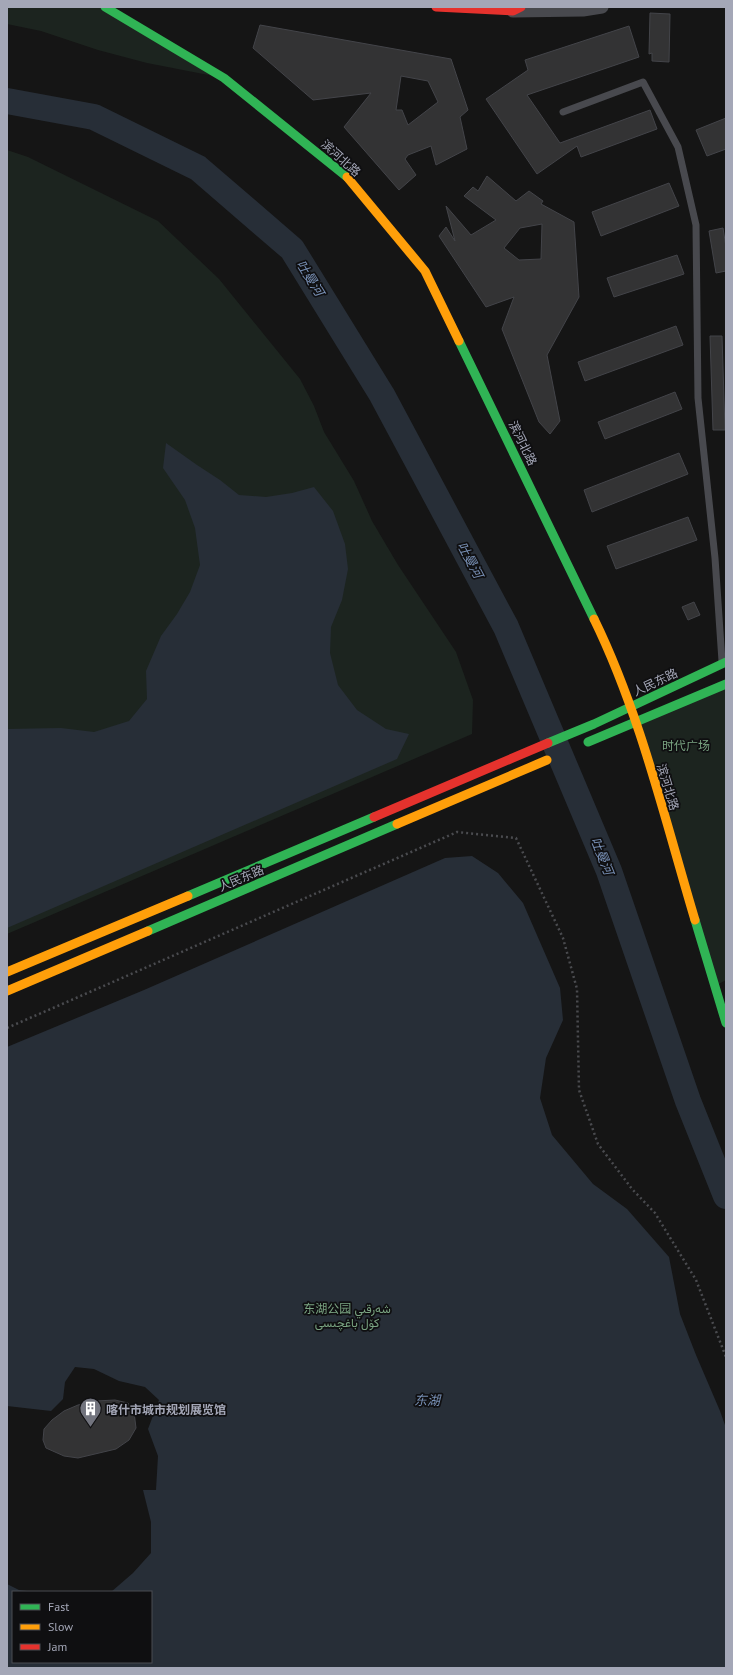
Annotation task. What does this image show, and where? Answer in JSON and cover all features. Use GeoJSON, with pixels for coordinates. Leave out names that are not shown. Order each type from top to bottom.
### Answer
{"type":"FeatureCollection","features":[{"type":"Feature","properties":{"kind":"main road","name":"滨河北路"},"geometry":{"type":"LineString","coordinates":[[105,7],[224,78],[343,173],[425,271],[603,637],[636,722],[726,1023]]}},
{"type":"Feature","properties":{"kind":"main road"},"geometry":{"type":"LineString","coordinates":[[436,7],[517,9]]}},
{"type":"Feature","properties":{"kind":"main road","name":"人民东路"},"geometry":{"type":"LineString","coordinates":[[7,972],[594,724],[724,663]]}},
{"type":"Feature","properties":{"kind":"main road"},"geometry":{"type":"LineString","coordinates":[[578,747],[726,684]]}},
{"type":"Feature","properties":{"kind":"main road","name":"人民东路"},"geometry":{"type":"LineString","coordinates":[[7,991],[556,756]]}},
{"type":"Feature","properties":{"kind":"street"},"geometry":{"type":"LineString","coordinates":[[517,9],[582,10],[602,7]]}},
{"type":"Feature","properties":{"kind":"lane"},"geometry":{"type":"LineString","coordinates":[[562,112],[643,82],[678,147],[696,225],[698,398],[715,558],[724,663]]}},
{"type":"Feature","properties":{"kind":"path"},"geometry":{"type":"LineString","coordinates":[[7,1028],[457,832],[516,838],[563,938],[577,989],[579,1090],[598,1144],[632,1189],[655,1213],[696,1280],[726,1357]]}},
{"type":"Feature","properties":{"kind":"green space"},"geometry":{"type":"Polygon","coordinates":[[[7,7],[101,7],[224,78],[147,63],[98,50],[41,31],[7,24],[7,7]]]}},
{"type":"Feature","properties":{"kind":"green space"},"geometry":{"type":"Polygon","coordinates":[[[7,150],[28,157],[158,221],[219,279],[300,379],[314,406],[324,432],[354,481],[372,521],[398,565],[456,652],[473,700],[472,734],[7,934],[7,150]]]}},
{"type":"Feature","properties":{"kind":"green space","name":"时代广场"},"geometry":{"type":"Polygon","coordinates":[[[726,684],[726,980],[715,986],[636,722],[726,684]]]}},
{"type":"Feature","properties":{"kind":"water"},"geometry":{"type":"Polygon","coordinates":[[[166,443],[239,495],[266,497],[292,493],[314,487],[333,511],[345,544],[348,569],[342,600],[331,627],[330,653],[338,685],[357,710],[386,729],[409,734],[397,759],[7,928],[7,729],[61,728],[94,732],[129,721],[147,699],[146,671],[161,636],[177,614],[190,592],[200,565],[195,528],[185,500],[163,468],[166,443]]]}},
{"type":"Feature","properties":{"kind":"water","name":"东湖"},"geometry":{"type":"Polygon","coordinates":[[[472,856],[498,873],[523,903],[560,988],[563,1020],[546,1058],[540,1098],[552,1135],[593,1184],[627,1209],[669,1257],[680,1314],[726,1428],[726,1668],[7,1668],[7,1584],[19,1590],[27,1591],[12,1591],[12,1663],[152,1663],[152,1591],[112,1591],[133,1573],[151,1553],[151,1522],[143,1490],[156,1490],[158,1456],[148,1429],[159,1400],[145,1387],[119,1381],[94,1369],[75,1367],[65,1382],[63,1399],[51,1411],[7,1406],[7,1047],[144,990],[445,858],[472,856]]]}},
{"type":"Feature","properties":{"kind":"building"},"geometry":{"type":"Polygon","coordinates":[[[650,13],[670,14],[669,62],[652,61],[652,53],[649,54],[650,13]]]}},
{"type":"Feature","properties":{"kind":"building"},"geometry":{"type":"Polygon","coordinates":[[[260,25],[451,59],[468,110],[460,117],[467,149],[436,165],[431,146],[408,155],[405,159],[416,175],[399,190],[344,127],[371,93],[313,100],[253,48],[260,25]],[[401,76],[396,110],[402,110],[408,125],[438,102],[428,81],[401,76]]]}},
{"type":"Feature","properties":{"kind":"building"},"geometry":{"type":"Polygon","coordinates":[[[629,26],[639,57],[527,95],[560,143],[650,110],[657,129],[581,157],[577,146],[537,174],[486,99],[528,70],[525,60],[629,26]]]}},
{"type":"Feature","properties":{"kind":"building"},"geometry":{"type":"Polygon","coordinates":[[[726,118],[726,149],[707,156],[696,130],[726,118]]]}},
{"type":"Feature","properties":{"kind":"building"},"geometry":{"type":"Polygon","coordinates":[[[487,176],[516,201],[529,191],[543,201],[541,204],[574,222],[579,297],[547,355],[560,421],[550,434],[539,422],[502,329],[514,297],[486,307],[439,236],[446,227],[455,241],[446,206],[471,235],[496,220],[464,196],[473,187],[478,191],[487,176]],[[542,224],[520,228],[504,248],[519,260],[541,259],[542,224]]]}},
{"type":"Feature","properties":{"kind":"building"},"geometry":{"type":"Polygon","coordinates":[[[669,183],[679,206],[601,236],[592,212],[669,183]]]}},
{"type":"Feature","properties":{"kind":"building"},"geometry":{"type":"Polygon","coordinates":[[[723,228],[726,247],[726,271],[716,273],[709,231],[723,228]]]}},
{"type":"Feature","properties":{"kind":"building"},"geometry":{"type":"Polygon","coordinates":[[[677,255],[684,274],[614,297],[607,278],[677,255]]]}},
{"type":"Feature","properties":{"kind":"building"},"geometry":{"type":"Polygon","coordinates":[[[676,326],[683,345],[585,381],[578,362],[676,326]]]}},
{"type":"Feature","properties":{"kind":"building"},"geometry":{"type":"Polygon","coordinates":[[[710,336],[722,336],[725,430],[713,430],[710,336]]]}},
{"type":"Feature","properties":{"kind":"building"},"geometry":{"type":"Polygon","coordinates":[[[675,392],[682,409],[605,439],[598,422],[675,392]]]}},
{"type":"Feature","properties":{"kind":"building"},"geometry":{"type":"Polygon","coordinates":[[[679,453],[688,474],[592,512],[584,490],[679,453]]]}},
{"type":"Feature","properties":{"kind":"building"},"geometry":{"type":"Polygon","coordinates":[[[688,517],[697,540],[616,569],[607,546],[688,517]]]}},
{"type":"Feature","properties":{"kind":"building"},"geometry":{"type":"Polygon","coordinates":[[[694,602],[700,615],[688,620],[682,607],[694,602]]]}},
{"type":"Feature","properties":{"kind":"building","name":"喀什市城市规划展览馆"},"geometry":{"type":"Polygon","coordinates":[[[115,1400],[128,1403],[134,1412],[136,1428],[129,1440],[116,1449],[78,1458],[64,1456],[46,1448],[43,1440],[44,1429],[52,1420],[64,1411],[78,1405],[96,1401],[115,1400]]]}},
{"type":"Feature","properties":{"kind":"waterway","name":"吐曼河"},"geometry":{"type":"LineString","coordinates":[[7,101],[94,117],[198,168],[292,249],[382,395],[506,627],[609,871],[688,1101],[726,1196]]}},
{"type":"Feature","properties":{"kind":"traffic: fast"},"geometry":{"type":"LineString","coordinates":[[105,7],[224,78],[347,177]]}},
{"type":"Feature","properties":{"kind":"traffic: fast"},"geometry":{"type":"LineString","coordinates":[[459,341],[594,619]]}},
{"type":"Feature","properties":{"kind":"traffic: fast"},"geometry":{"type":"LineString","coordinates":[[548,743],[594,724],[726,662]]}},
{"type":"Feature","properties":{"kind":"traffic: fast"},"geometry":{"type":"LineString","coordinates":[[588,742],[726,684]]}},
{"type":"Feature","properties":{"kind":"traffic: fast"},"geometry":{"type":"LineString","coordinates":[[188,896],[374,817]]}},
{"type":"Feature","properties":{"kind":"traffic: fast"},"geometry":{"type":"LineString","coordinates":[[148,931],[397,824]]}},
{"type":"Feature","properties":{"kind":"traffic: fast"},"geometry":{"type":"LineString","coordinates":[[695,920],[726,1023]]}},
{"type":"Feature","properties":{"kind":"traffic: slow"},"geometry":{"type":"LineString","coordinates":[[347,177],[425,271],[459,341]]}},
{"type":"Feature","properties":{"kind":"traffic: slow"},"geometry":{"type":"LineString","coordinates":[[594,619],[625,692],[638,729],[695,920]]}},
{"type":"Feature","properties":{"kind":"traffic: slow"},"geometry":{"type":"LineString","coordinates":[[397,824],[547,760]]}},
{"type":"Feature","properties":{"kind":"traffic: slow"},"geometry":{"type":"LineString","coordinates":[[7,972],[188,896]]}},
{"type":"Feature","properties":{"kind":"traffic: slow"},"geometry":{"type":"LineString","coordinates":[[7,991],[148,931]]}},
{"type":"Feature","properties":{"kind":"traffic: jam"},"geometry":{"type":"LineString","coordinates":[[436,7],[513,11],[521,7]]}},
{"type":"Feature","properties":{"kind":"traffic: jam"},"geometry":{"type":"LineString","coordinates":[[374,817],[548,743]]}},
{"type":"Feature","properties":{"kind":"place","name":"喀什市城市规划展览馆"},"geometry":{"type":"Point","coordinates":[90,1428]}},
{"type":"Feature","properties":{"kind":"park label","name":"东湖公园 شەرقىي كۆل باغچىسى"},"geometry":{"type":"Point","coordinates":[347,1315]}}]}
